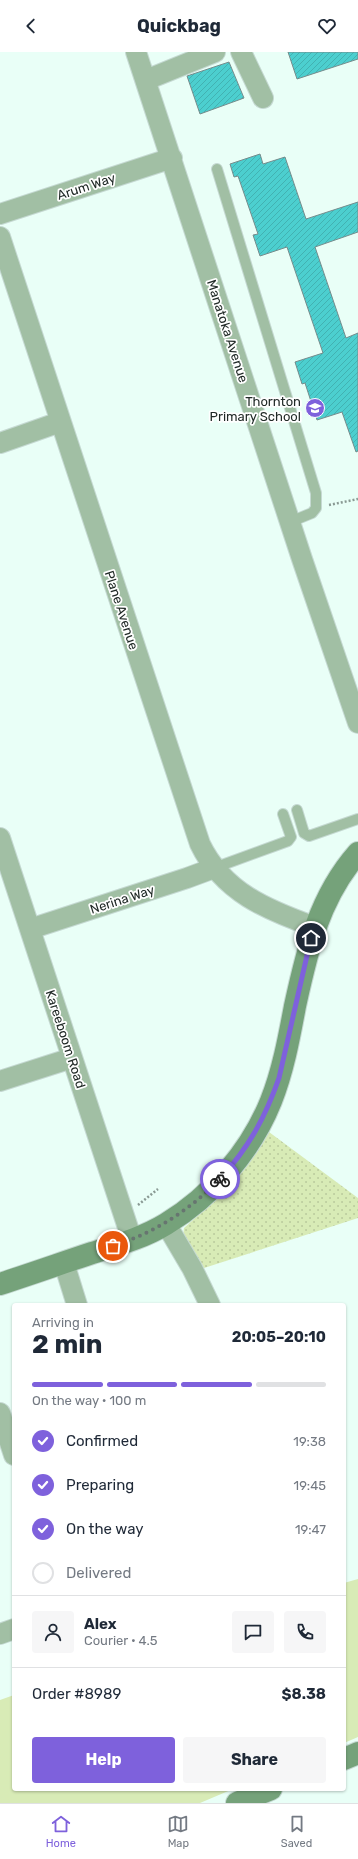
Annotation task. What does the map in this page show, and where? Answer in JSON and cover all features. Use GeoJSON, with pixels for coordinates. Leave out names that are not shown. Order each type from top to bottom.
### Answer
{"type":"FeatureCollection","features":[{"type":"Feature","properties":{"kind":"street","name":"Manatoka Avenue"},"geometry":{"type":"LineString","coordinates":[[136,52],[172,158],[290,522],[358,723]]}},
{"type":"Feature","properties":{"kind":"street"},"geometry":{"type":"LineString","coordinates":[[241,52],[263,98]]}},
{"type":"Feature","properties":{"kind":"street"},"geometry":{"type":"LineString","coordinates":[[146,80],[205,54]]}},
{"type":"Feature","properties":{"kind":"street","name":"Arum Way"},"geometry":{"type":"LineString","coordinates":[[0,214],[172,158]]}},
{"type":"Feature","properties":{"kind":"street","name":"Plane Avenue"},"geometry":{"type":"LineString","coordinates":[[0,237],[200,844],[214,868],[228,884],[240,893],[288,917],[315,927]]}},
{"type":"Feature","properties":{"kind":"street"},"geometry":{"type":"LineString","coordinates":[[0,443],[60,422]]}},
{"type":"Feature","properties":{"kind":"street","name":"Kareeboom Road"},"geometry":{"type":"LineString","coordinates":[[0,838],[8,891],[30,929],[132,1240]]}},
{"type":"Feature","properties":{"kind":"street"},"geometry":{"type":"LineString","coordinates":[[0,1284],[132,1240],[166,1224],[197,1200],[219,1180],[235,1162],[260,1125],[279,1078],[305,962],[315,927],[329,896],[358,853]]}},
{"type":"Feature","properties":{"kind":"street","name":"Nerina Way"},"geometry":{"type":"LineString","coordinates":[[30,929],[189,878],[214,868]]}},
{"type":"Feature","properties":{"kind":"street"},"geometry":{"type":"LineString","coordinates":[[0,1081],[72,1058]]}},
{"type":"Feature","properties":{"kind":"street"},"geometry":{"type":"LineString","coordinates":[[166,1224],[199,1280],[209,1303]]}},
{"type":"Feature","properties":{"kind":"street"},"geometry":{"type":"LineString","coordinates":[[64,1262],[76,1303]]}},
{"type":"Feature","properties":{"kind":"street"},"geometry":{"type":"LineString","coordinates":[[0,1413],[12,1449]]}},
{"type":"Feature","properties":{"kind":"street"},"geometry":{"type":"LineString","coordinates":[[0,1634],[12,1630]]}},
{"type":"Feature","properties":{"kind":"street"},"geometry":{"type":"LineString","coordinates":[[346,1758],[358,1753]]}},
{"type":"Feature","properties":{"kind":"street"},"geometry":{"type":"LineString","coordinates":[[237,1803],[266,1791]]}},
{"type":"Feature","properties":{"kind":"lane"},"geometry":{"type":"LineString","coordinates":[[217,169],[316,493],[316,508],[312,513],[290,522]]}},
{"type":"Feature","properties":{"kind":"lane"},"geometry":{"type":"LineString","coordinates":[[297,810],[304,833],[308,836],[358,819]]}},
{"type":"Feature","properties":{"kind":"lane"},"geometry":{"type":"LineString","coordinates":[[214,868],[288,841],[291,837],[283,814]]}},
{"type":"Feature","properties":{"kind":"path"},"geometry":{"type":"LineString","coordinates":[[316,508],[358,499]]}},
{"type":"Feature","properties":{"kind":"path"},"geometry":{"type":"LineString","coordinates":[[137,1207],[158,1190]]}},
{"type":"Feature","properties":{"kind":"green space"},"geometry":{"type":"Polygon","coordinates":[[[269,1132],[358,1198],[358,1218],[201,1269],[183,1237],[184,1228],[232,1185],[258,1151],[269,1132]]]}},
{"type":"Feature","properties":{"kind":"green space"},"geometry":{"type":"Polygon","coordinates":[[[358,1579],[358,1737],[346,1742],[346,1582],[358,1579]]]}},
{"type":"Feature","properties":{"kind":"green space"},"geometry":{"type":"Polygon","coordinates":[[[12,1696],[12,1791],[228,1791],[200,1803],[0,1803],[0,1700],[12,1696]]]}},
{"type":"Feature","properties":{"kind":"building"},"geometry":{"type":"Polygon","coordinates":[[[288,52],[358,52],[358,59],[297,79],[288,52]]]}},
{"type":"Feature","properties":{"kind":"building"},"geometry":{"type":"Polygon","coordinates":[[[229,62],[244,98],[200,114],[187,76],[229,62]]]}},
{"type":"Feature","properties":{"kind":"building"},"geometry":{"type":"Polygon","coordinates":[[[260,154],[263,164],[285,157],[306,219],[358,202],[358,232],[315,247],[346,338],[358,333],[358,451],[356,452],[342,412],[317,420],[305,383],[302,384],[295,362],[323,353],[287,247],[260,256],[253,235],[258,234],[238,176],[234,177],[230,164],[260,154]]]}},
{"type":"Feature","properties":{"kind":"way so far"},"geometry":{"type":"LineString","coordinates":[[113,1246],[132,1240],[166,1224],[197,1200],[220,1179]]}},
{"type":"Feature","properties":{"kind":"place","name":"Thornton Primary School"},"geometry":{"type":"Point","coordinates":[315,408]}},
{"type":"Feature","properties":{"kind":"route"},"geometry":{"type":"LineString","coordinates":[[220,1179],[249,1143],[260,1125],[271,1100],[279,1078],[311,938]]}}]}
